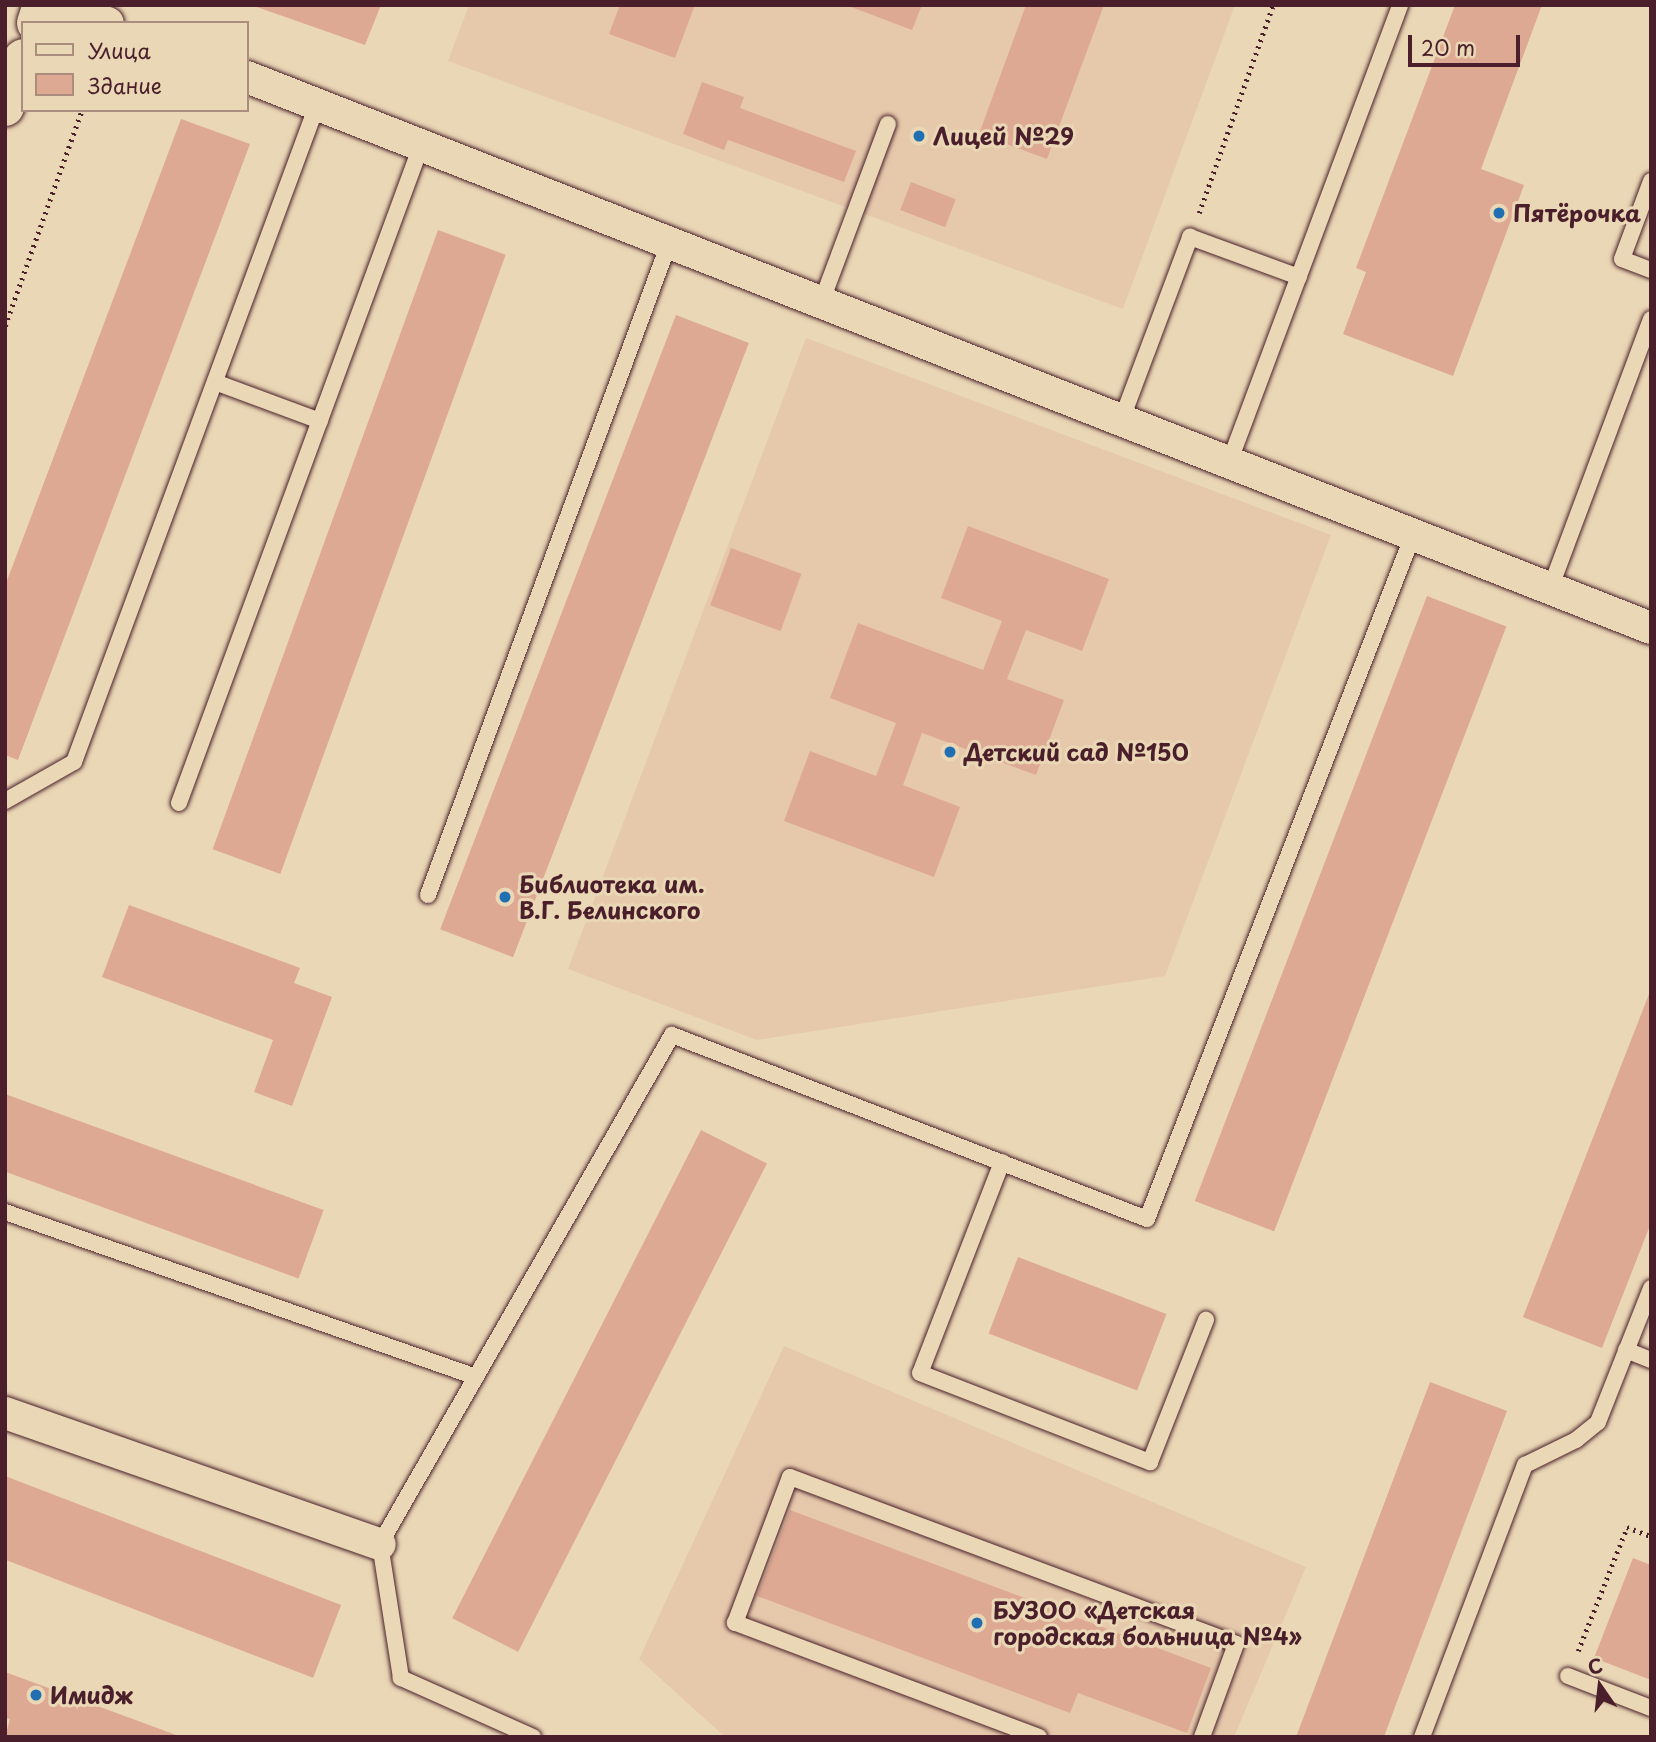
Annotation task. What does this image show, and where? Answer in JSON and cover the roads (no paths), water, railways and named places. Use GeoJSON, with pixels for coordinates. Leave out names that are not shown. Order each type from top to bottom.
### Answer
{"type":"FeatureCollection","features":[{"type":"Feature","properties":{"kind":"main road"},"geometry":{"type":"LineString","coordinates":[[5,107],[21,63]]}},
{"type":"Feature","properties":{"kind":"street"},"geometry":{"type":"LineString","coordinates":[[60,5],[102,21]]}},
{"type":"Feature","properties":{"kind":"street"},"geometry":{"type":"LineString","coordinates":[[248,77],[1550,589],[1648,619]]}},
{"type":"Feature","properties":{"kind":"street"},"geometry":{"type":"LineString","coordinates":[[5,1412],[380,1544]]}},
{"type":"Feature","properties":{"kind":"lane"},"geometry":{"type":"LineString","coordinates":[[1229,463],[1400,5]]}},
{"type":"Feature","properties":{"kind":"lane"},"geometry":{"type":"LineString","coordinates":[[5,801],[74,762],[317,105]]}},
{"type":"Feature","properties":{"kind":"lane"},"geometry":{"type":"LineString","coordinates":[[821,303],[888,124]]}},
{"type":"Feature","properties":{"kind":"lane"},"geometry":{"type":"LineString","coordinates":[[178,803],[421,146]]}},
{"type":"Feature","properties":{"kind":"lane"},"geometry":{"type":"LineString","coordinates":[[1651,181],[1622,259],[1651,270]]}},
{"type":"Feature","properties":{"kind":"lane"},"geometry":{"type":"LineString","coordinates":[[1121,421],[1190,237],[1299,277]]}},
{"type":"Feature","properties":{"kind":"lane"},"geometry":{"type":"LineString","coordinates":[[428,895],[669,243]]}},
{"type":"Feature","properties":{"kind":"lane"},"geometry":{"type":"LineString","coordinates":[[1550,589],[1651,319]]}},
{"type":"Feature","properties":{"kind":"lane"},"geometry":{"type":"LineString","coordinates":[[215,382],[320,421]]}},
{"type":"Feature","properties":{"kind":"lane"},"geometry":{"type":"LineString","coordinates":[[533,1737],[401,1678],[380,1544],[672,1035],[1147,1219],[1413,535]]}},
{"type":"Feature","properties":{"kind":"lane"},"geometry":{"type":"LineString","coordinates":[[1002,1163],[920,1373],[1150,1462],[1206,1320]]}},
{"type":"Feature","properties":{"kind":"lane"},"geometry":{"type":"LineString","coordinates":[[5,1212],[476,1377]]}},
{"type":"Feature","properties":{"kind":"lane"},"geometry":{"type":"LineString","coordinates":[[1422,1737],[1525,1465],[1576,1440],[1598,1422],[1650,1292]]}},
{"type":"Feature","properties":{"kind":"lane"},"geometry":{"type":"LineString","coordinates":[[1626,1350],[1651,1360]]}},
{"type":"Feature","properties":{"kind":"lane"},"geometry":{"type":"LineString","coordinates":[[1039,1737],[736,1623],[790,1477],[1236,1644],[1202,1737]]}},
{"type":"Feature","properties":{"kind":"lane"},"geometry":{"type":"LineString","coordinates":[[1568,1676],[1651,1708]]}},
{"type":"Feature","properties":{"kind":"place","name":"Лицей №29"},"geometry":{"type":"Point","coordinates":[919,136]}},
{"type":"Feature","properties":{"kind":"place","name":"Пятёрочка"},"geometry":{"type":"Point","coordinates":[1499,213]}},
{"type":"Feature","properties":{"kind":"place","name":"Детский сад №150"},"geometry":{"type":"Point","coordinates":[950,752]}},
{"type":"Feature","properties":{"kind":"place","name":"Библиотека им. В.Г. Белинского"},"geometry":{"type":"Point","coordinates":[505,897]}},
{"type":"Feature","properties":{"kind":"place","name":"БУЗОО «Детская городская больница №4»"},"geometry":{"type":"Point","coordinates":[977,1623]}},
{"type":"Feature","properties":{"kind":"place","name":"Имидж"},"geometry":{"type":"Point","coordinates":[36,1695]}}]}
